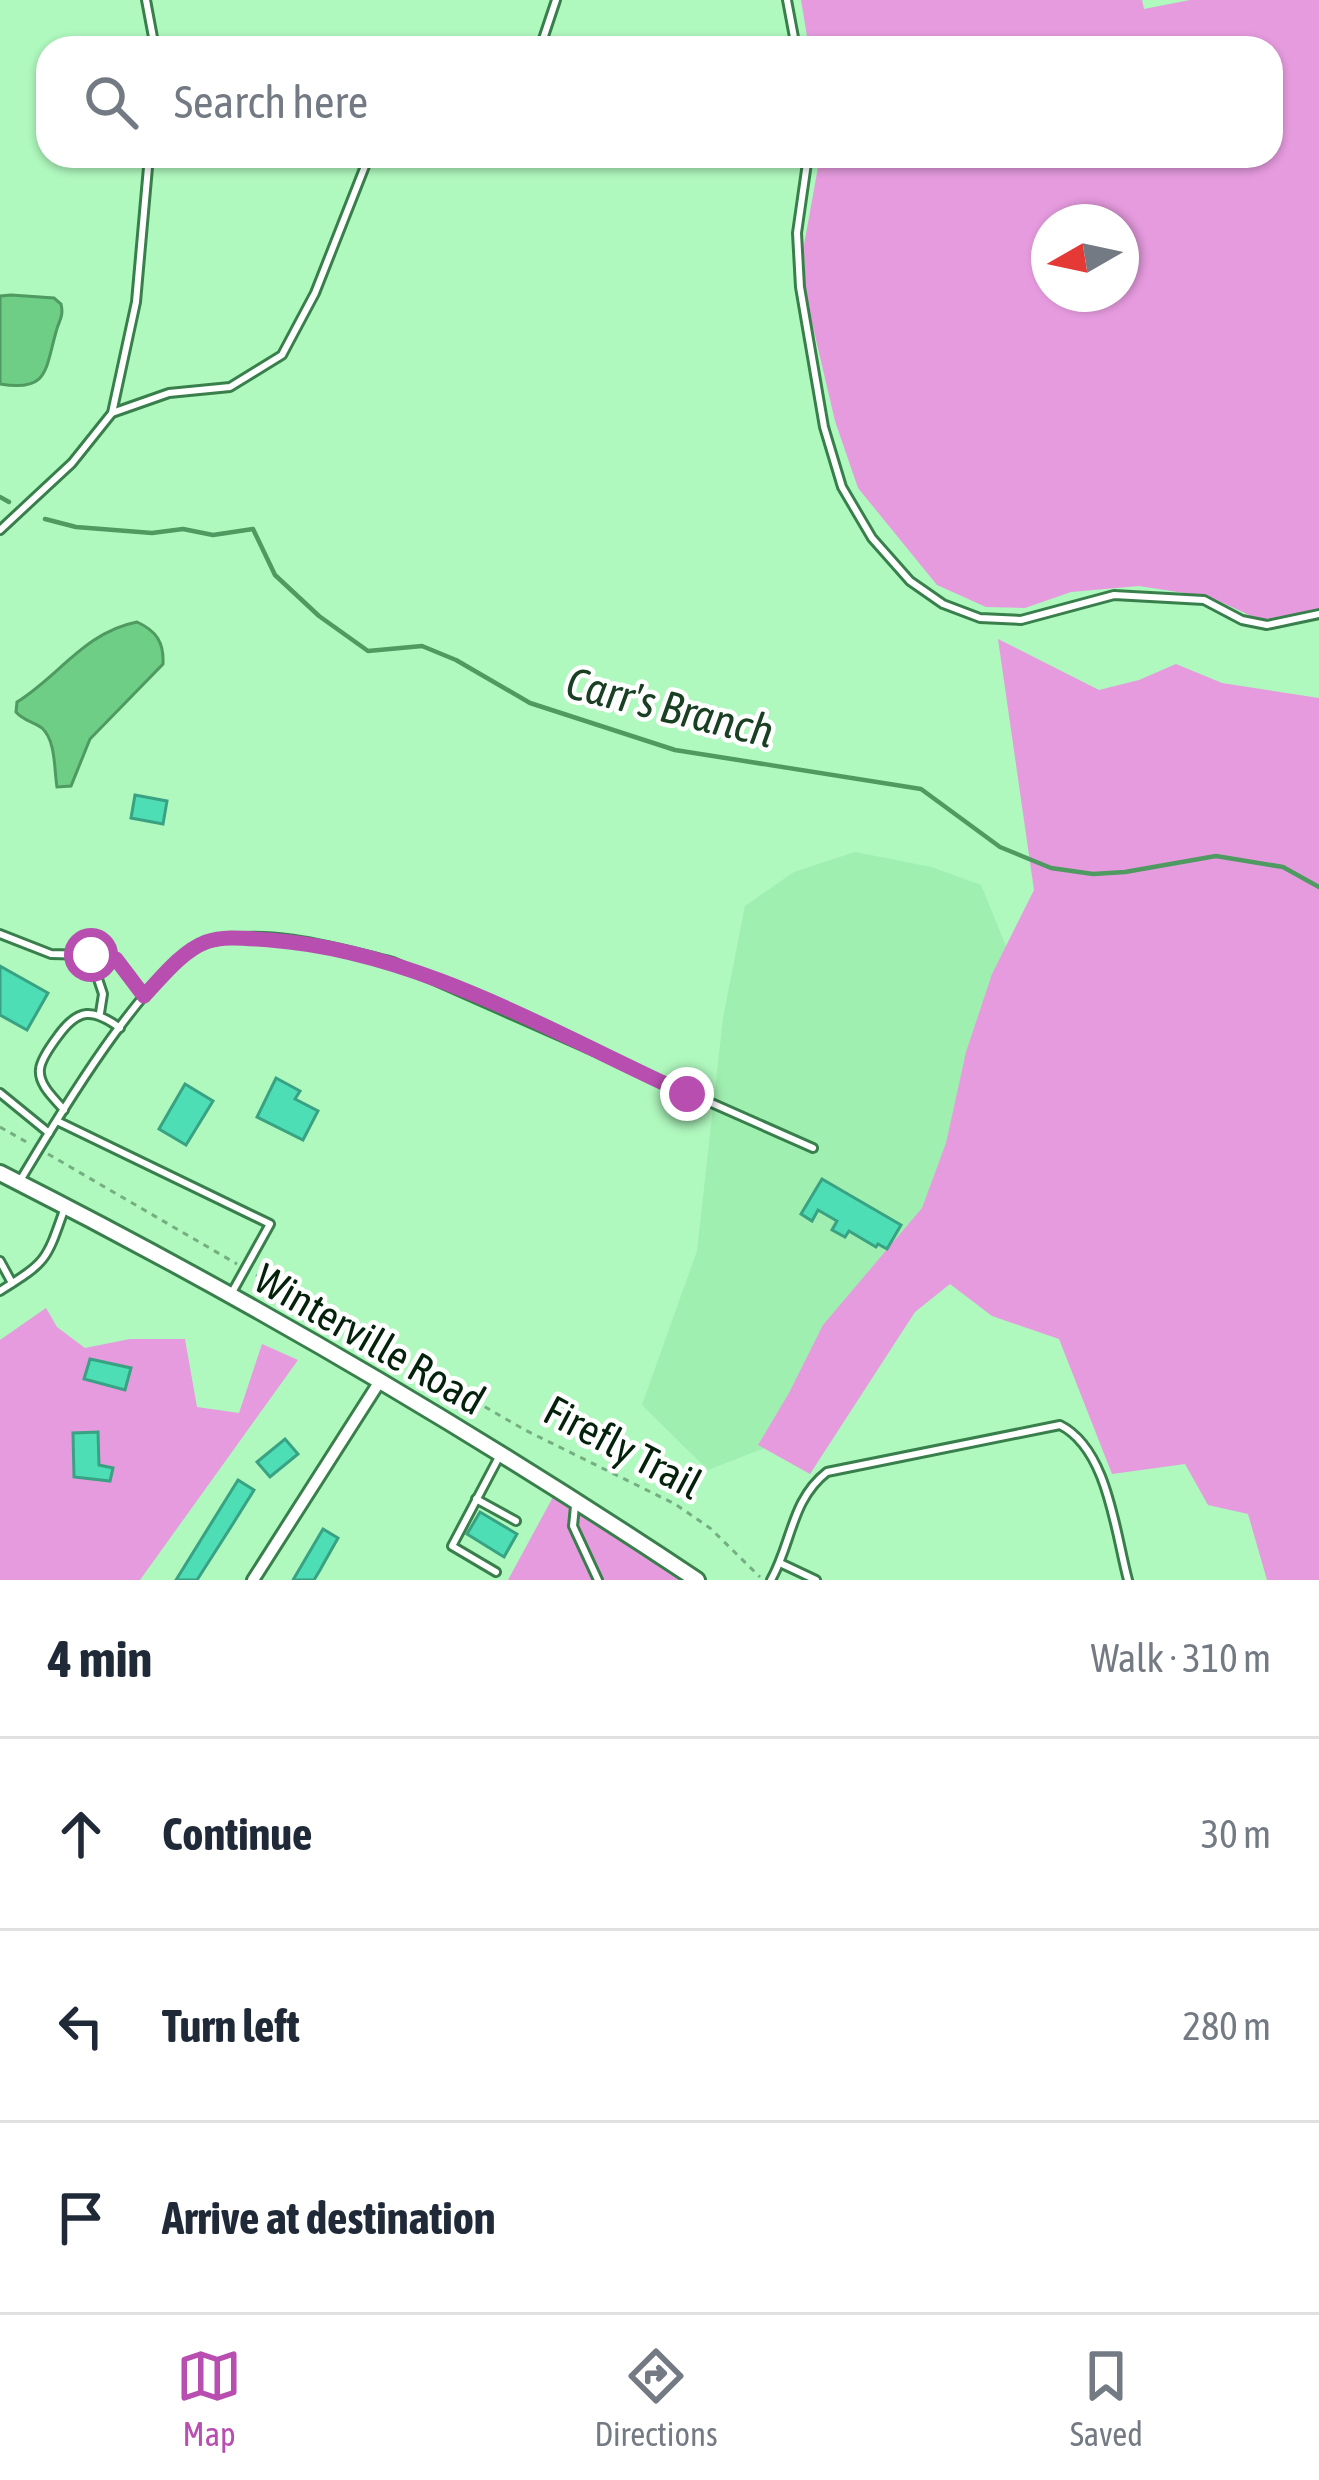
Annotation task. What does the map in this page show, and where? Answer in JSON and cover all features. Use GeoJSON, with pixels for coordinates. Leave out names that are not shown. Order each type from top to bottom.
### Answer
{"type":"FeatureCollection","features":[{"type":"Feature","properties":{"kind":"street","name":"Winterville Road"},"geometry":{"type":"LineString","coordinates":[[0,1173],[380,1381],[697,1580]]}},
{"type":"Feature","properties":{"kind":"street"},"geometry":{"type":"LineString","coordinates":[[253,1580],[380,1381]]}},
{"type":"Feature","properties":{"kind":"lane"},"geometry":{"type":"LineString","coordinates":[[146,0],[153,36]]}},
{"type":"Feature","properties":{"kind":"lane"},"geometry":{"type":"LineString","coordinates":[[544,36],[556,0]]}},
{"type":"Feature","properties":{"kind":"lane"},"geometry":{"type":"LineString","coordinates":[[788,0],[794,36]]}},
{"type":"Feature","properties":{"kind":"lane"},"geometry":{"type":"LineString","coordinates":[[0,530],[72,463],[112,413],[136,302],[148,168]]}},
{"type":"Feature","properties":{"kind":"lane"},"geometry":{"type":"LineString","coordinates":[[112,413],[169,394],[230,387],[282,355],[315,293],[364,168]]}},
{"type":"Feature","properties":{"kind":"lane"},"geometry":{"type":"LineString","coordinates":[[806,168],[797,233],[800,287],[824,428],[842,487],[872,538],[910,581],[943,604],[980,618],[1021,620],[1114,595],[1204,600],[1242,620],[1267,625],[1319,614]]}},
{"type":"Feature","properties":{"kind":"lane"},"geometry":{"type":"LineString","coordinates":[[0,934],[51,954],[116,959],[144,996]]}},
{"type":"Feature","properties":{"kind":"lane"},"geometry":{"type":"LineString","coordinates":[[19,1182],[144,996],[176,963],[205,943],[238,938],[322,944],[393,962],[813,1148]]}},
{"type":"Feature","properties":{"kind":"lane"},"geometry":{"type":"LineString","coordinates":[[91,955],[103,994],[100,1013]]}},
{"type":"Feature","properties":{"kind":"lane"},"geometry":{"type":"LineString","coordinates":[[64,1110],[43,1084],[40,1069],[73,1016],[100,1013],[121,1028]]}},
{"type":"Feature","properties":{"kind":"lane"},"geometry":{"type":"LineString","coordinates":[[0,1093],[49,1133]]}},
{"type":"Feature","properties":{"kind":"lane"},"geometry":{"type":"LineString","coordinates":[[57,1121],[271,1224],[230,1296]]}},
{"type":"Feature","properties":{"kind":"lane"},"geometry":{"type":"LineString","coordinates":[[0,1291],[35,1271],[46,1256],[65,1206]]}},
{"type":"Feature","properties":{"kind":"lane"},"geometry":{"type":"LineString","coordinates":[[0,1261],[12,1283]]}},
{"type":"Feature","properties":{"kind":"lane"},"geometry":{"type":"LineString","coordinates":[[767,1580],[780,1563],[790,1523],[812,1483],[827,1472],[1060,1425],[1086,1444],[1098,1466],[1128,1580]]}},
{"type":"Feature","properties":{"kind":"lane"},"geometry":{"type":"LineString","coordinates":[[496,1572],[452,1546],[500,1454]]}},
{"type":"Feature","properties":{"kind":"lane"},"geometry":{"type":"LineString","coordinates":[[476,1499],[516,1521]]}},
{"type":"Feature","properties":{"kind":"lane"},"geometry":{"type":"LineString","coordinates":[[576,1500],[573,1526],[596,1579]]}},
{"type":"Feature","properties":{"kind":"lane"},"geometry":{"type":"LineString","coordinates":[[780,1563],[817,1580]]}},
{"type":"Feature","properties":{"kind":"path"},"geometry":{"type":"LineString","coordinates":[[0,1127],[24,1141]]}},
{"type":"Feature","properties":{"kind":"path"},"geometry":{"type":"LineString","coordinates":[[65,1165],[236,1264]]}},
{"type":"Feature","properties":{"kind":"path","name":"Firefly Trail"},"geometry":{"type":"LineString","coordinates":[[256,1275],[525,1430],[675,1504],[710,1528],[767,1580]]}},
{"type":"Feature","properties":{"kind":"shaded area"},"geometry":{"type":"Polygon","coordinates":[[[801,0],[1142,0],[1144,9],[1190,0],[1319,0],[1319,610],[1260,620],[1210,597],[1139,586],[1071,592],[1025,608],[986,607],[937,585],[858,488],[835,421],[805,293],[804,245],[818,168],[1283,168],[1283,36],[807,36],[801,0]]]}},
{"type":"Feature","properties":{"kind":"shaded area"},"geometry":{"type":"Polygon","coordinates":[[[0,296],[54,298],[61,304],[46,368],[27,385],[0,384],[0,296]]]}},
{"type":"Feature","properties":{"kind":"shaded area"},"geometry":{"type":"Polygon","coordinates":[[[137,622],[158,638],[163,664],[90,739],[71,786],[57,787],[50,740],[42,728],[16,712],[17,702],[102,635],[137,622]]]}},
{"type":"Feature","properties":{"kind":"shaded area"},"geometry":{"type":"Polygon","coordinates":[[[998,639],[1099,690],[1176,664],[1222,683],[1319,698],[1319,1580],[1267,1580],[1248,1514],[1208,1505],[1185,1464],[1112,1474],[1059,1339],[992,1316],[950,1284],[915,1312],[810,1474],[758,1445],[823,1325],[922,1208],[946,1143],[966,1052],[992,974],[1034,890],[998,639]]]}},
{"type":"Feature","properties":{"kind":"shaded area"},"geometry":{"type":"Polygon","coordinates":[[[855,852],[931,867],[981,885],[1008,951],[932,1208],[770,1446],[708,1470],[642,1405],[697,1251],[723,1018],[745,906],[794,872],[855,852]]]}},
{"type":"Feature","properties":{"kind":"shaded area"},"geometry":{"type":"Polygon","coordinates":[[[46,1308],[57,1327],[85,1348],[130,1339],[185,1339],[197,1407],[239,1413],[262,1344],[298,1360],[140,1580],[0,1580],[0,1340],[46,1308]]]}},
{"type":"Feature","properties":{"kind":"shaded area"},"geometry":{"type":"Polygon","coordinates":[[[553,1497],[680,1580],[508,1580],[553,1497]]]}},
{"type":"Feature","properties":{"kind":"building"},"geometry":{"type":"Polygon","coordinates":[[[135,795],[167,801],[163,824],[131,818],[135,795]]]}},
{"type":"Feature","properties":{"kind":"building"},"geometry":{"type":"Polygon","coordinates":[[[0,966],[48,993],[27,1030],[0,1015],[0,966]]]}},
{"type":"Feature","properties":{"kind":"building"},"geometry":{"type":"Polygon","coordinates":[[[276,1078],[300,1091],[295,1099],[318,1111],[303,1140],[257,1117],[276,1078]]]}},
{"type":"Feature","properties":{"kind":"building"},"geometry":{"type":"Polygon","coordinates":[[[185,1084],[213,1101],[186,1145],[159,1129],[185,1084]]]}},
{"type":"Feature","properties":{"kind":"building"},"geometry":{"type":"Polygon","coordinates":[[[822,1179],[901,1225],[887,1249],[849,1231],[845,1237],[832,1230],[837,1221],[818,1210],[812,1221],[801,1214],[822,1179]]]}},
{"type":"Feature","properties":{"kind":"building"},"geometry":{"type":"Polygon","coordinates":[[[90,1359],[131,1368],[125,1390],[84,1379],[90,1359]]]}},
{"type":"Feature","properties":{"kind":"building"},"geometry":{"type":"Polygon","coordinates":[[[98,1432],[99,1465],[113,1468],[110,1481],[74,1477],[73,1433],[98,1432]]]}},
{"type":"Feature","properties":{"kind":"building"},"geometry":{"type":"Polygon","coordinates":[[[285,1439],[298,1454],[270,1477],[257,1462],[285,1439]]]}},
{"type":"Feature","properties":{"kind":"building"},"geometry":{"type":"Polygon","coordinates":[[[238,1480],[254,1490],[197,1580],[176,1580],[238,1480]]]}},
{"type":"Feature","properties":{"kind":"building"},"geometry":{"type":"Polygon","coordinates":[[[480,1512],[517,1534],[504,1557],[467,1534],[480,1512]]]}},
{"type":"Feature","properties":{"kind":"building"},"geometry":{"type":"Polygon","coordinates":[[[323,1529],[338,1538],[320,1570],[314,1580],[293,1580],[323,1529]]]}},
{"type":"Feature","properties":{"kind":"waterway","name":"Carr's Branch"},"geometry":{"type":"LineString","coordinates":[[0,497],[9,502]]}},
{"type":"Feature","properties":{"kind":"waterway","name":"Carr's Branch"},"geometry":{"type":"LineString","coordinates":[[45,519],[76,527],[152,533],[183,529],[213,535],[253,529],[275,575],[319,616],[368,651],[422,646],[530,703],[675,750],[921,789],[1000,847],[1051,868],[1093,874],[1125,872],[1216,856],[1283,867],[1319,887]]}},
{"type":"Feature","properties":{"kind":"route"},"geometry":{"type":"LineString","coordinates":[[91,955],[116,959],[144,996],[176,963],[205,943],[238,938],[322,944],[393,962],[687,1094]]}}]}
